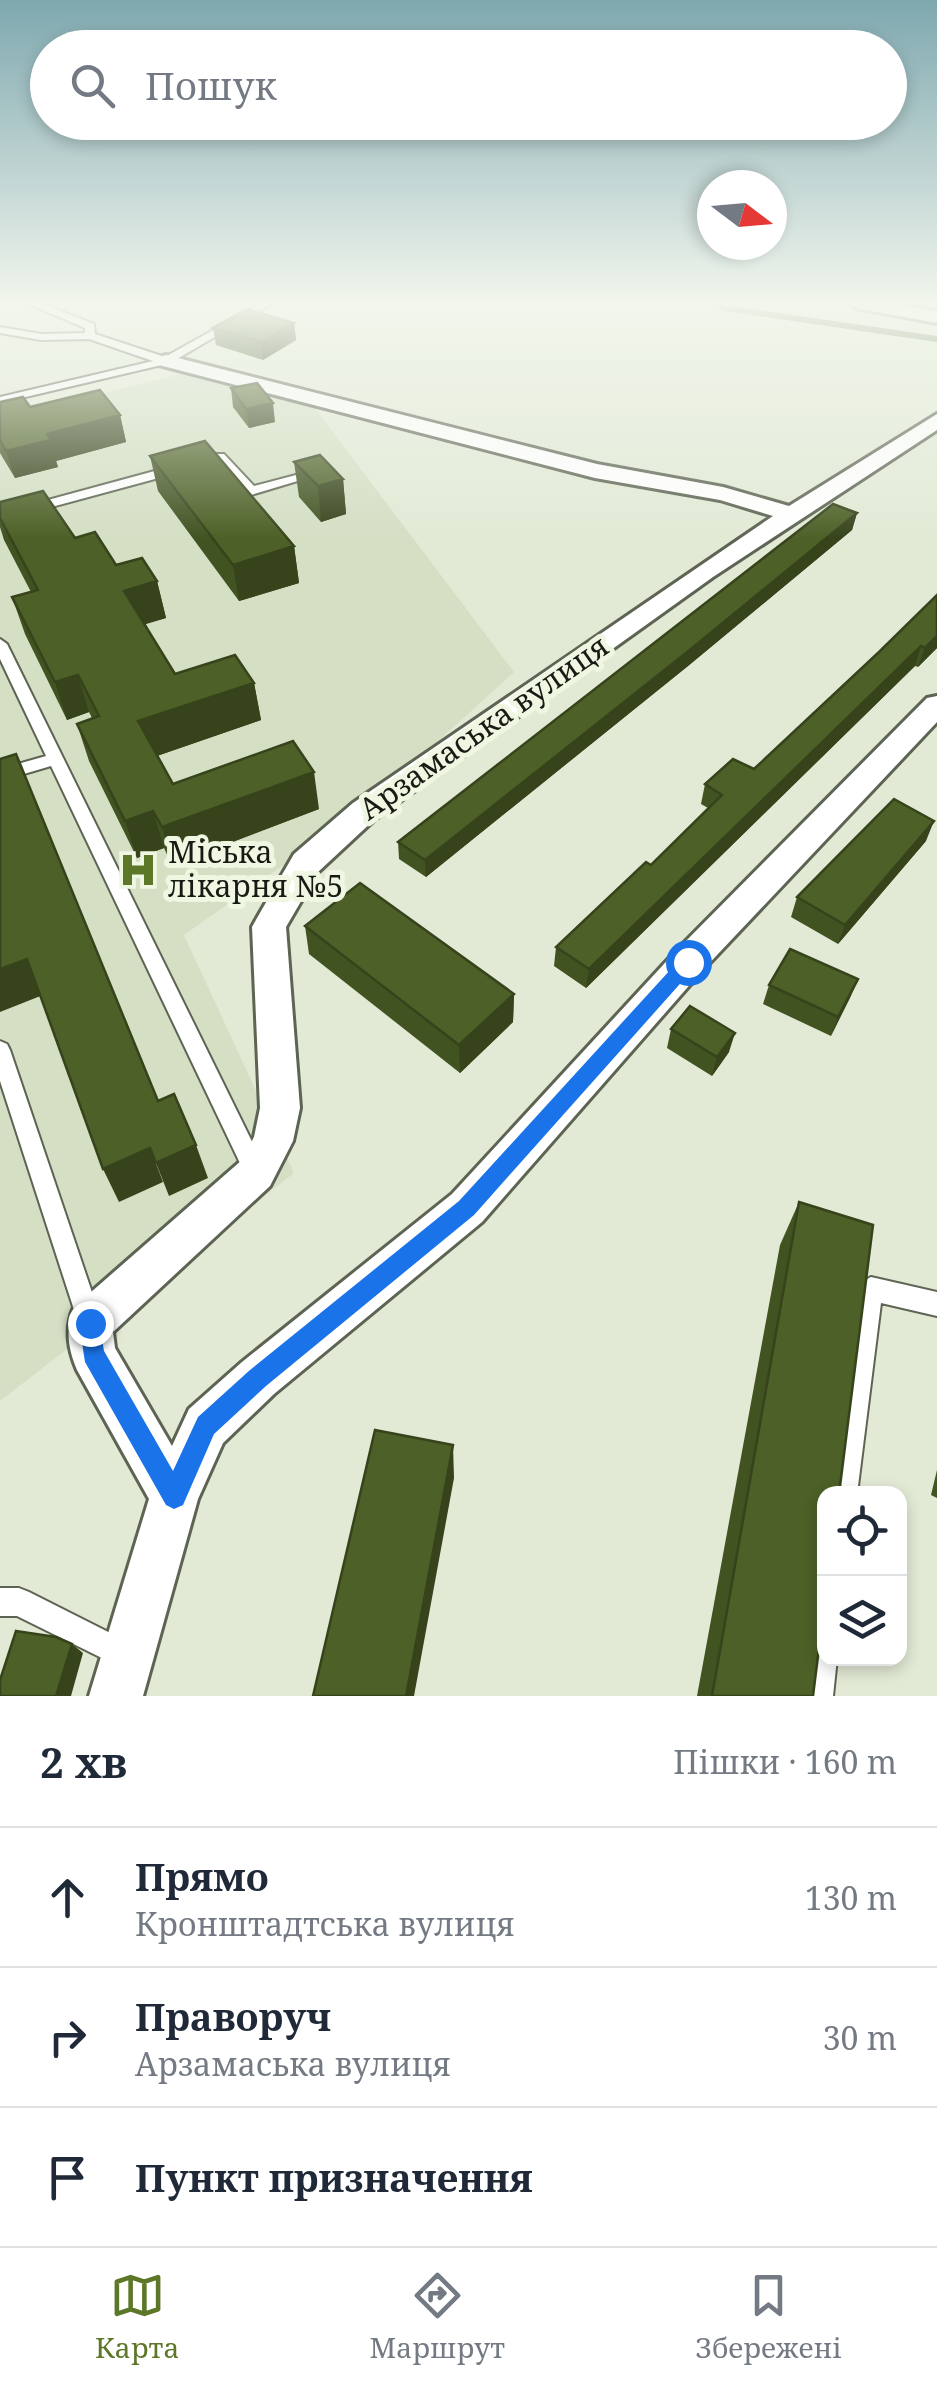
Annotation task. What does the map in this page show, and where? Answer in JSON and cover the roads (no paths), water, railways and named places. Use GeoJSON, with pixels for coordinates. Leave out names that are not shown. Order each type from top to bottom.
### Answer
{"type":"FeatureCollection","features":[{"type":"Feature","properties":{"kind":"street"},"geometry":{"type":"LineString","coordinates":[[239,381],[595,471],[723,494],[792,514]]}},
{"type":"Feature","properties":{"kind":"street","name":"Арзамаська вулиця"},"geometry":{"type":"LineString","coordinates":[[90,1323],[256,1173],[274,1141],[280,1108],[269,928],[306,862],[364,811],[704,572],[937,420]]}},
{"type":"Feature","properties":{"kind":"street"},"geometry":{"type":"LineString","coordinates":[[122,1677],[174,1496],[206,1426],[258,1378],[467,1208],[688,962],[937,705]]}},
{"type":"Feature","properties":{"kind":"street"},"geometry":{"type":"LineString","coordinates":[[90,1323],[93,1354],[174,1496]]}},
{"type":"Feature","properties":{"kind":"lane"},"geometry":{"type":"LineString","coordinates":[[0,400],[80,381]]}},
{"type":"Feature","properties":{"kind":"lane"},"geometry":{"type":"LineString","coordinates":[[0,517],[220,457],[251,492],[315,474]]}},
{"type":"Feature","properties":{"kind":"lane"},"geometry":{"type":"LineString","coordinates":[[0,644],[256,1173]]}},
{"type":"Feature","properties":{"kind":"lane"},"geometry":{"type":"LineString","coordinates":[[0,775],[56,759]]}},
{"type":"Feature","properties":{"kind":"lane"},"geometry":{"type":"LineString","coordinates":[[0,1050],[90,1323]]}},
{"type":"Feature","properties":{"kind":"lane"},"geometry":{"type":"LineString","coordinates":[[845,1486],[870,1289],[937,1304]]}},
{"type":"Feature","properties":{"kind":"lane"},"geometry":{"type":"LineString","coordinates":[[0,1602],[19,1602],[122,1677]]}},
{"type":"Feature","properties":{"kind":"lane"},"geometry":{"type":"LineString","coordinates":[[818,1696],[822,1666]]}},
{"type":"Feature","properties":{"kind":"place","name":"Міська лікарня №5"},"geometry":{"type":"Point","coordinates":[138,870]}}]}
